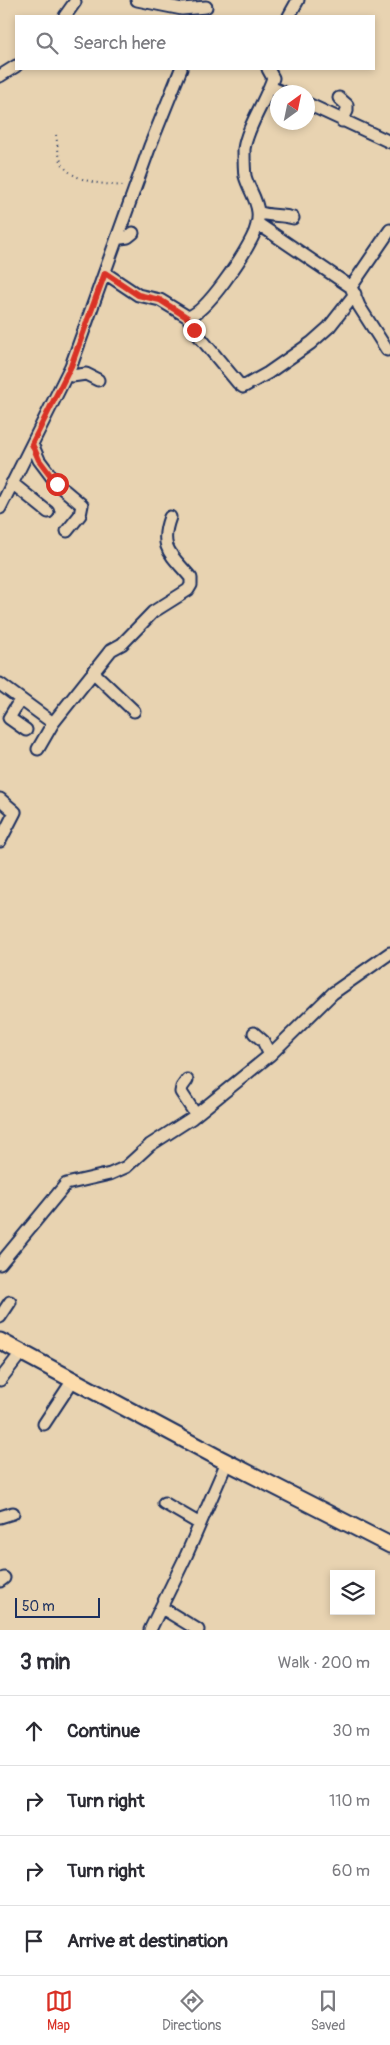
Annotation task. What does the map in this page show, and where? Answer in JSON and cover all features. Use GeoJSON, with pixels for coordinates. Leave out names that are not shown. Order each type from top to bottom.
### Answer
{"type":"FeatureCollection","features":[{"type":"Feature","properties":{"kind":"main road"},"geometry":{"type":"LineString","coordinates":[[0,1341],[227,1462],[390,1545]]}},
{"type":"Feature","properties":{"kind":"street"},"geometry":{"type":"LineString","coordinates":[[137,0],[181,4],[206,10]]}},
{"type":"Feature","properties":{"kind":"street"},"geometry":{"type":"LineString","coordinates":[[290,15],[298,0]]}},
{"type":"Feature","properties":{"kind":"street"},"geometry":{"type":"LineString","coordinates":[[66,15],[75,2]]}},
{"type":"Feature","properties":{"kind":"street"},"geometry":{"type":"LineString","coordinates":[[0,76],[15,67]]}},
{"type":"Feature","properties":{"kind":"street"},"geometry":{"type":"LineString","coordinates":[[0,508],[67,374],[181,70]]}},
{"type":"Feature","properties":{"kind":"street"},"geometry":{"type":"LineString","coordinates":[[270,70],[273,78],[271,85]]}},
{"type":"Feature","properties":{"kind":"street"},"geometry":{"type":"LineString","coordinates":[[188,318],[209,302],[253,237],[258,217],[256,200],[245,175],[244,148],[270,87]]}},
{"type":"Feature","properties":{"kind":"street"},"geometry":{"type":"LineString","coordinates":[[339,98],[347,105],[347,111],[342,121]]}},
{"type":"Feature","properties":{"kind":"street"},"geometry":{"type":"LineString","coordinates":[[315,108],[390,142]]}},
{"type":"Feature","properties":{"kind":"street"},"geometry":{"type":"LineString","coordinates":[[258,217],[285,215],[293,218]]}},
{"type":"Feature","properties":{"kind":"street"},"geometry":{"type":"LineString","coordinates":[[258,217],[353,291],[387,350]]}},
{"type":"Feature","properties":{"kind":"street"},"geometry":{"type":"LineString","coordinates":[[120,230],[121,238],[128,237],[133,233]]}},
{"type":"Feature","properties":{"kind":"street"},"geometry":{"type":"LineString","coordinates":[[105,273],[138,295],[160,300],[188,318],[194,330],[238,383],[243,386],[262,377],[311,343],[329,327],[390,230]]}},
{"type":"Feature","properties":{"kind":"street"},"geometry":{"type":"LineString","coordinates":[[67,374],[72,376],[86,374],[98,380]]}},
{"type":"Feature","properties":{"kind":"street"},"geometry":{"type":"LineString","coordinates":[[32,444],[39,460],[57,484],[82,507],[80,515],[67,531]]}},
{"type":"Feature","properties":{"kind":"street"},"geometry":{"type":"LineString","coordinates":[[12,483],[48,512]]}},
{"type":"Feature","properties":{"kind":"street"},"geometry":{"type":"LineString","coordinates":[[38,749],[53,723],[110,650],[122,644],[153,612],[188,590],[191,585],[192,578],[166,547],[164,538],[170,517]]}},
{"type":"Feature","properties":{"kind":"street"},"geometry":{"type":"LineString","coordinates":[[93,672],[134,711]]}},
{"type":"Feature","properties":{"kind":"street"},"geometry":{"type":"LineString","coordinates":[[0,684],[53,723]]}},
{"type":"Feature","properties":{"kind":"street"},"geometry":{"type":"LineString","coordinates":[[20,700],[9,718],[26,730]]}},
{"type":"Feature","properties":{"kind":"street"},"geometry":{"type":"LineString","coordinates":[[0,799],[15,812],[0,841]]}},
{"type":"Feature","properties":{"kind":"street"},"geometry":{"type":"LineString","coordinates":[[0,1264],[66,1184],[110,1174],[126,1167],[150,1145],[196,1115],[270,1055],[333,993],[390,953]]}},
{"type":"Feature","properties":{"kind":"street"},"geometry":{"type":"LineString","coordinates":[[254,1033],[264,1041],[270,1055]]}},
{"type":"Feature","properties":{"kind":"street"},"geometry":{"type":"LineString","coordinates":[[187,1080],[181,1092],[196,1115]]}},
{"type":"Feature","properties":{"kind":"street"},"geometry":{"type":"LineString","coordinates":[[0,1317],[10,1302]]}},
{"type":"Feature","properties":{"kind":"street"},"geometry":{"type":"LineString","coordinates":[[0,1380],[21,1353]]}},
{"type":"Feature","properties":{"kind":"street"},"geometry":{"type":"LineString","coordinates":[[44,1424],[73,1380]]}},
{"type":"Feature","properties":{"kind":"street"},"geometry":{"type":"LineString","coordinates":[[150,1630],[162,1608],[227,1462]]}},
{"type":"Feature","properties":{"kind":"street"},"geometry":{"type":"LineString","coordinates":[[164,1504],[200,1524]]}},
{"type":"Feature","properties":{"kind":"street"},"geometry":{"type":"LineString","coordinates":[[0,1517],[14,1513]]}},
{"type":"Feature","properties":{"kind":"street"},"geometry":{"type":"LineString","coordinates":[[162,1608],[198,1630]]}},
{"type":"Feature","properties":{"kind":"path"},"geometry":{"type":"LineString","coordinates":[[56,135],[58,154],[66,169],[98,183],[135,188]]}},
{"type":"Feature","properties":{"kind":"route"},"geometry":{"type":"LineString","coordinates":[[57,484],[39,460],[32,444],[71,366],[105,273],[138,295],[160,300],[188,318],[194,330]]}}]}
